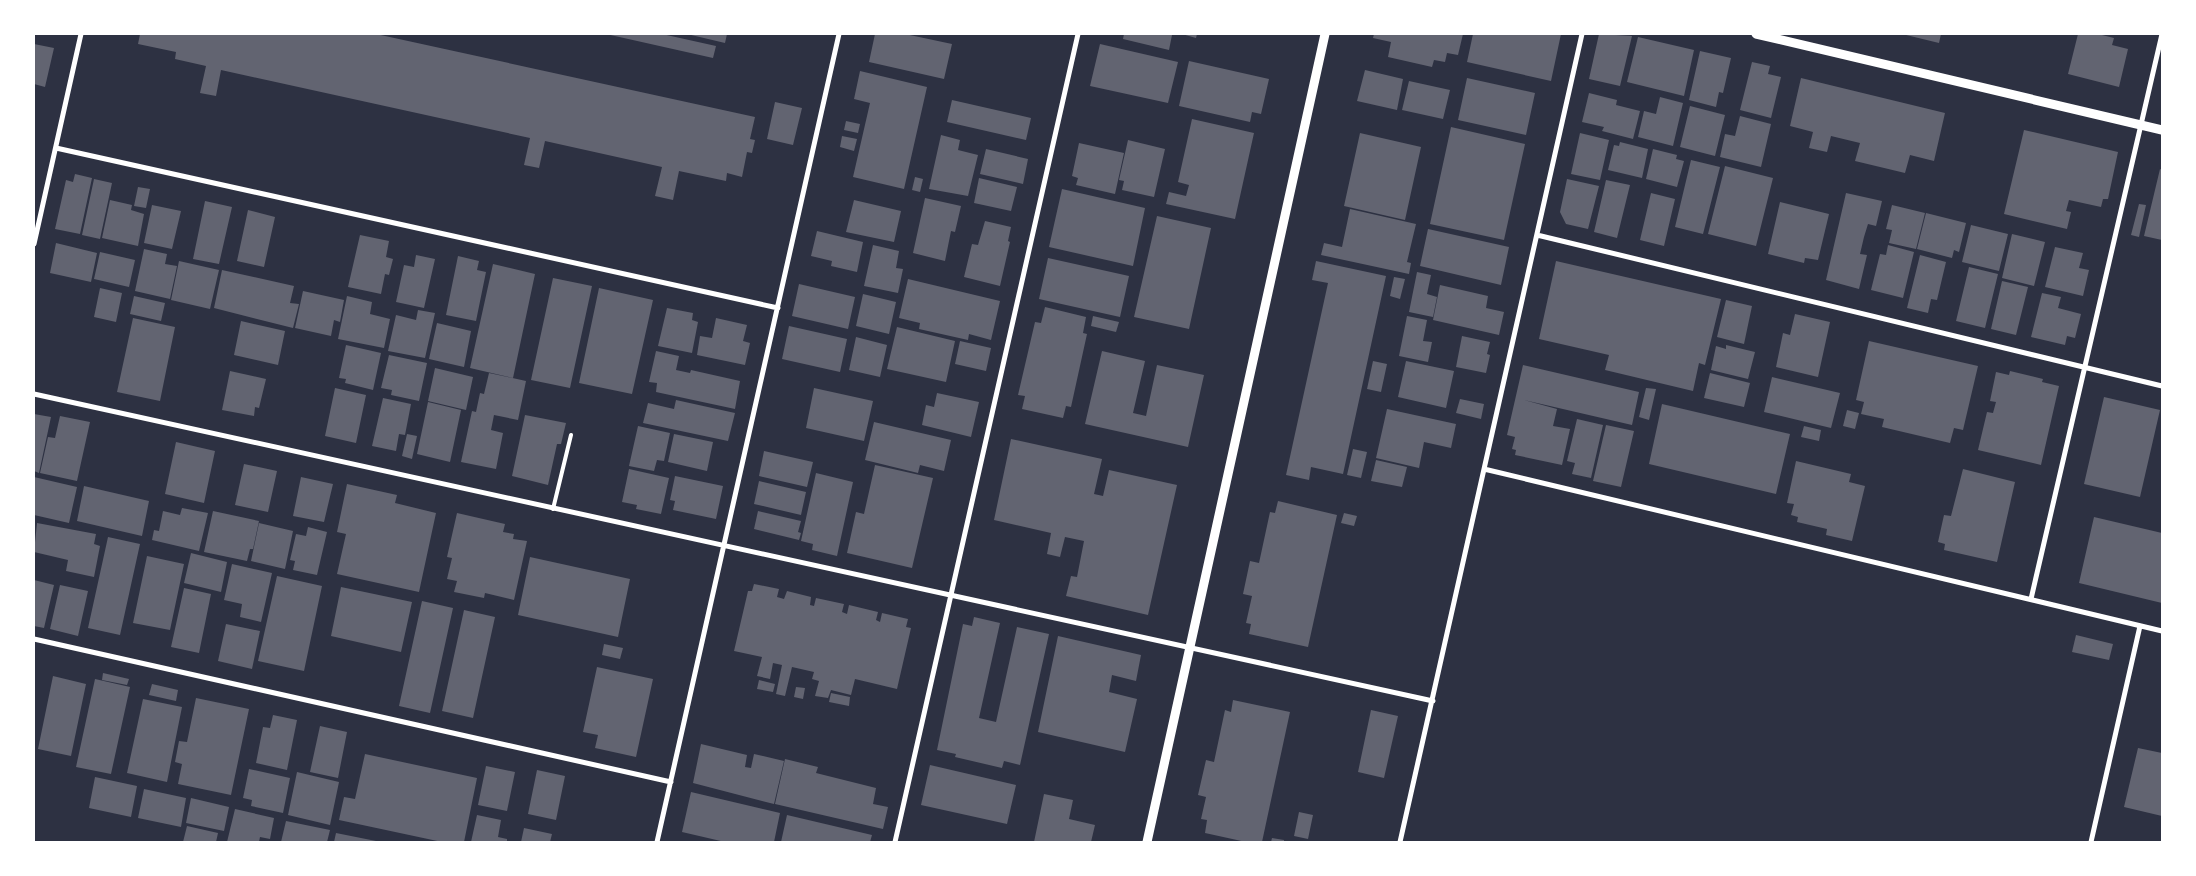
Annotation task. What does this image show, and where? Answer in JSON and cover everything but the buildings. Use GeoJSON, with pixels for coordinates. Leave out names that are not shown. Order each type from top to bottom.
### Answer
{"type":"FeatureCollection","features":[{"type":"Feature","properties":{"kind":"street"},"geometry":{"type":"LineString","coordinates":[[34,244],[80,34]]}},
{"type":"Feature","properties":{"kind":"street"},"geometry":{"type":"LineString","coordinates":[[657,842],[725,547],[838,34]]}},
{"type":"Feature","properties":{"kind":"street"},"geometry":{"type":"LineString","coordinates":[[895,842],[1078,34]]}},
{"type":"Feature","properties":{"kind":"street"},"geometry":{"type":"LineString","coordinates":[[1147,842],[1325,34]]}},
{"type":"Feature","properties":{"kind":"street"},"geometry":{"type":"LineString","coordinates":[[1400,842],[1582,34]]}},
{"type":"Feature","properties":{"kind":"street"},"geometry":{"type":"LineString","coordinates":[[1756,34],[2162,130]]}},
{"type":"Feature","properties":{"kind":"street"},"geometry":{"type":"LineString","coordinates":[[2031,600],[2162,34]]}},
{"type":"Feature","properties":{"kind":"street"},"geometry":{"type":"LineString","coordinates":[[56,148],[778,308]]}},
{"type":"Feature","properties":{"kind":"street"},"geometry":{"type":"LineString","coordinates":[[1536,234],[2162,386]]}},
{"type":"Feature","properties":{"kind":"street"},"geometry":{"type":"LineString","coordinates":[[34,394],[725,547],[1432,700]]}},
{"type":"Feature","properties":{"kind":"street"},"geometry":{"type":"LineString","coordinates":[[1484,469],[2162,631]]}},
{"type":"Feature","properties":{"kind":"street"},"geometry":{"type":"LineString","coordinates":[[2091,842],[2140,626]]}},
{"type":"Feature","properties":{"kind":"street"},"geometry":{"type":"LineString","coordinates":[[34,639],[671,782]]}},
{"type":"Feature","properties":{"kind":"lane"},"geometry":{"type":"LineString","coordinates":[[553,509],[571,435]]}}]}
